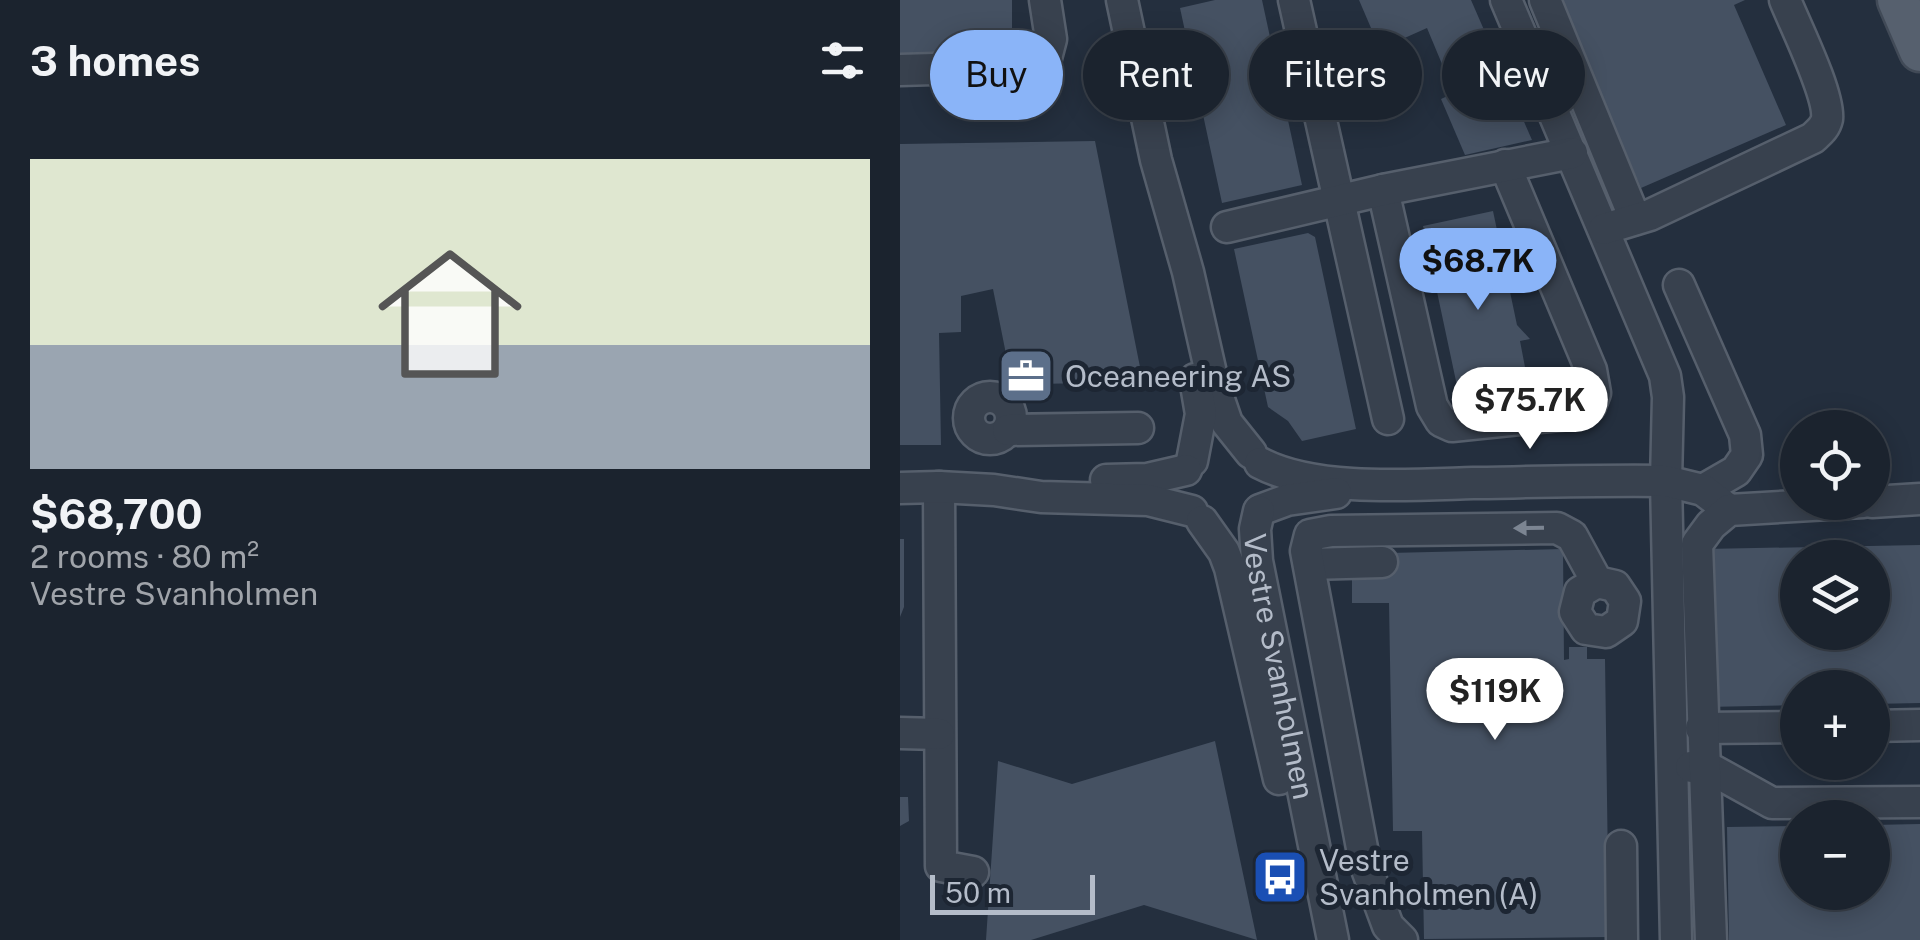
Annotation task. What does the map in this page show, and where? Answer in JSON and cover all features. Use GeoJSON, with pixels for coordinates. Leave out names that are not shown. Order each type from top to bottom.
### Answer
{"type":"FeatureCollection","features":[{"type":"Feature","properties":{"kind":"main road"},"geometry":{"type":"LineString","coordinates":[[1898,0],[1920,51]]}},
{"type":"Feature","properties":{"kind":"street"},"geometry":{"type":"LineString","coordinates":[[900,70],[1036,66],[1046,58],[1051,38],[1045,0]]}},
{"type":"Feature","properties":{"kind":"street"},"geometry":{"type":"LineString","coordinates":[[900,488],[939,486],[1041,497],[1148,500],[1226,528],[1250,520],[1259,510],[1267,487],[1255,458],[1220,410],[1156,160],[1122,0]]}},
{"type":"Feature","properties":{"kind":"street"},"geometry":{"type":"LineString","coordinates":[[1294,0],[1388,419]]}},
{"type":"Feature","properties":{"kind":"street"},"geometry":{"type":"LineString","coordinates":[[1506,0],[1665,376],[1676,940]]}},
{"type":"Feature","properties":{"kind":"street"},"geometry":{"type":"LineString","coordinates":[[1545,0],[1636,219]]}},
{"type":"Feature","properties":{"kind":"street"},"geometry":{"type":"LineString","coordinates":[[1604,229],[1636,219],[1813,138],[1825,126],[1828,115],[1824,95],[1785,0]]}},
{"type":"Feature","properties":{"kind":"street"},"geometry":{"type":"LineString","coordinates":[[1227,227],[1383,190],[1572,152]]}},
{"type":"Feature","properties":{"kind":"street"},"geometry":{"type":"LineString","coordinates":[[1156,160],[1170,277],[1201,414],[1184,484],[1197,516]]}},
{"type":"Feature","properties":{"kind":"street"},"geometry":{"type":"LineString","coordinates":[[1383,190],[1432,406],[1441,420],[1452,426],[1579,413],[1590,406],[1595,393],[1592,370],[1505,165]]}},
{"type":"Feature","properties":{"kind":"street"},"geometry":{"type":"LineString","coordinates":[[1679,285],[1745,435],[1748,455],[1736,471],[1703,490]]}},
{"type":"Feature","properties":{"kind":"street"},"geometry":{"type":"LineString","coordinates":[[994,490],[1000,435],[1138,428]]}},
{"type":"Feature","properties":{"kind":"street"},"geometry":{"type":"LineString","coordinates":[[994,490],[1040,483],[1147,479],[1189,466],[1213,446],[1239,447],[1255,458],[1307,479],[1394,485],[1666,480],[1703,490],[1729,510]]}},
{"type":"Feature","properties":{"kind":"street"},"geometry":{"type":"LineString","coordinates":[[1259,510],[1298,498],[1394,485]]}},
{"type":"Feature","properties":{"kind":"street"},"geometry":{"type":"LineString","coordinates":[[939,486],[941,866],[972,872]]}},
{"type":"Feature","properties":{"kind":"street"},"geometry":{"type":"LineString","coordinates":[[1890,501],[1920,499]]}},
{"type":"Feature","properties":{"kind":"street"},"geometry":{"type":"LineString","coordinates":[[1711,940],[1697,544],[1710,525],[1729,510],[1780,507]]}},
{"type":"Feature","properties":{"kind":"street","name":"Vestre Svanholmen"},"geometry":{"type":"LineString","coordinates":[[1259,510],[1255,529],[1257,561],[1333,940]]}},
{"type":"Feature","properties":{"kind":"street","name":"Vestre Svanholmen"},"geometry":{"type":"LineString","coordinates":[[1197,516],[1224,552],[1230,568],[1313,940]]}},
{"type":"Feature","properties":{"kind":"street"},"geometry":{"type":"LineString","coordinates":[[1402,940],[1388,926],[1365,864],[1308,564],[1310,535],[1331,531],[1557,528],[1572,536],[1597,582]]}},
{"type":"Feature","properties":{"kind":"street"},"geometry":{"type":"LineString","coordinates":[[1308,564],[1382,562]]}},
{"type":"Feature","properties":{"kind":"street"},"geometry":{"type":"LineString","coordinates":[[1597,582],[1614,586],[1625,601],[1622,621],[1606,632],[1586,629],[1575,612],[1580,592],[1597,582]]}},
{"type":"Feature","properties":{"kind":"street"},"geometry":{"type":"LineString","coordinates":[[1625,601],[1668,602]]}},
{"type":"Feature","properties":{"kind":"street"},"geometry":{"type":"LineString","coordinates":[[1890,726],[1920,725]]}},
{"type":"Feature","properties":{"kind":"street"},"geometry":{"type":"LineString","coordinates":[[1701,728],[1780,727]]}},
{"type":"Feature","properties":{"kind":"street"},"geometry":{"type":"LineString","coordinates":[[900,734],[939,734]]}},
{"type":"Feature","properties":{"kind":"street"},"geometry":{"type":"LineString","coordinates":[[1673,766],[1707,768],[1772,802],[1920,802]]}},
{"type":"Feature","properties":{"kind":"street"},"geometry":{"type":"LineString","coordinates":[[1621,846],[1622,940]]}},
{"type":"Feature","properties":{"kind":"building"},"geometry":{"type":"Polygon","coordinates":[[[900,0],[1012,0],[1012,30],[930,30],[930,57],[900,58],[900,0]]]}},
{"type":"Feature","properties":{"kind":"building"},"geometry":{"type":"Polygon","coordinates":[[[1215,0],[1262,0],[1268,30],[1249,30],[1249,120],[1288,120],[1302,185],[1222,203],[1204,120],[1229,120],[1229,30],[1185,30],[1180,8],[1215,0]]]}},
{"type":"Feature","properties":{"kind":"building"},"geometry":{"type":"Polygon","coordinates":[[[1359,0],[1471,0],[1484,30],[1442,30],[1442,64],[1427,28],[1372,30],[1359,0]]]}},
{"type":"Feature","properties":{"kind":"building"},"geometry":{"type":"Polygon","coordinates":[[[1560,0],[1745,0],[1734,5],[1786,125],[1641,188],[1585,58],[1585,30],[1573,30],[1560,0]]]}},
{"type":"Feature","properties":{"kind":"building"},"geometry":{"type":"Polygon","coordinates":[[[1450,120],[1523,120],[1532,140],[1465,155],[1450,120]]]}},
{"type":"Feature","properties":{"kind":"building"},"geometry":{"type":"Polygon","coordinates":[[[1095,141],[1143,382],[1036,384],[1036,388],[1012,384],[993,289],[961,296],[961,332],[939,333],[941,445],[900,445],[900,144],[1095,141]]]}},
{"type":"Feature","properties":{"kind":"building"},"geometry":{"type":"Polygon","coordinates":[[[1493,211],[1517,325],[1530,339],[1520,341],[1529,388],[1520,408],[1463,414],[1423,226],[1493,211]]]}},
{"type":"Feature","properties":{"kind":"building"},"geometry":{"type":"Polygon","coordinates":[[[1308,233],[1315,237],[1356,429],[1302,441],[1288,421],[1268,407],[1234,249],[1308,233]]]}},
{"type":"Feature","properties":{"kind":"building"},"geometry":{"type":"Polygon","coordinates":[[[900,539],[904,539],[904,607],[900,617],[900,539]]]}},
{"type":"Feature","properties":{"kind":"building"},"geometry":{"type":"Polygon","coordinates":[[[1920,545],[1920,703],[1890,704],[1890,670],[1780,670],[1780,705],[1706,707],[1704,549],[1780,548],[1780,650],[1890,650],[1890,546],[1920,545]]]}},
{"type":"Feature","properties":{"kind":"building"},"geometry":{"type":"Polygon","coordinates":[[[1563,549],[1564,660],[1569,659],[1569,647],[1587,647],[1587,659],[1605,659],[1609,937],[1424,939],[1422,831],[1393,831],[1389,603],[1352,603],[1352,570],[1389,553],[1563,549]]]}},
{"type":"Feature","properties":{"kind":"building"},"geometry":{"type":"Polygon","coordinates":[[[1215,741],[1257,940],[1144,905],[1031,940],[986,940],[998,761],[1072,784],[1215,741]]]}},
{"type":"Feature","properties":{"kind":"building"},"geometry":{"type":"Polygon","coordinates":[[[900,797],[908,797],[909,821],[900,826],[900,797]]]}},
{"type":"Feature","properties":{"kind":"building"},"geometry":{"type":"Polygon","coordinates":[[[1920,824],[1920,940],[1729,940],[1727,827],[1780,826],[1780,910],[1890,910],[1890,825],[1920,824]]]}},
{"type":"Feature","properties":{"kind":"place","name":"Oceaneering AS"},"geometry":{"type":"Point","coordinates":[1026,376]}},
{"type":"Feature","properties":{"kind":"place","name":"Vestre Svanholmen (A)"},"geometry":{"type":"Point","coordinates":[1280,877]}}]}
